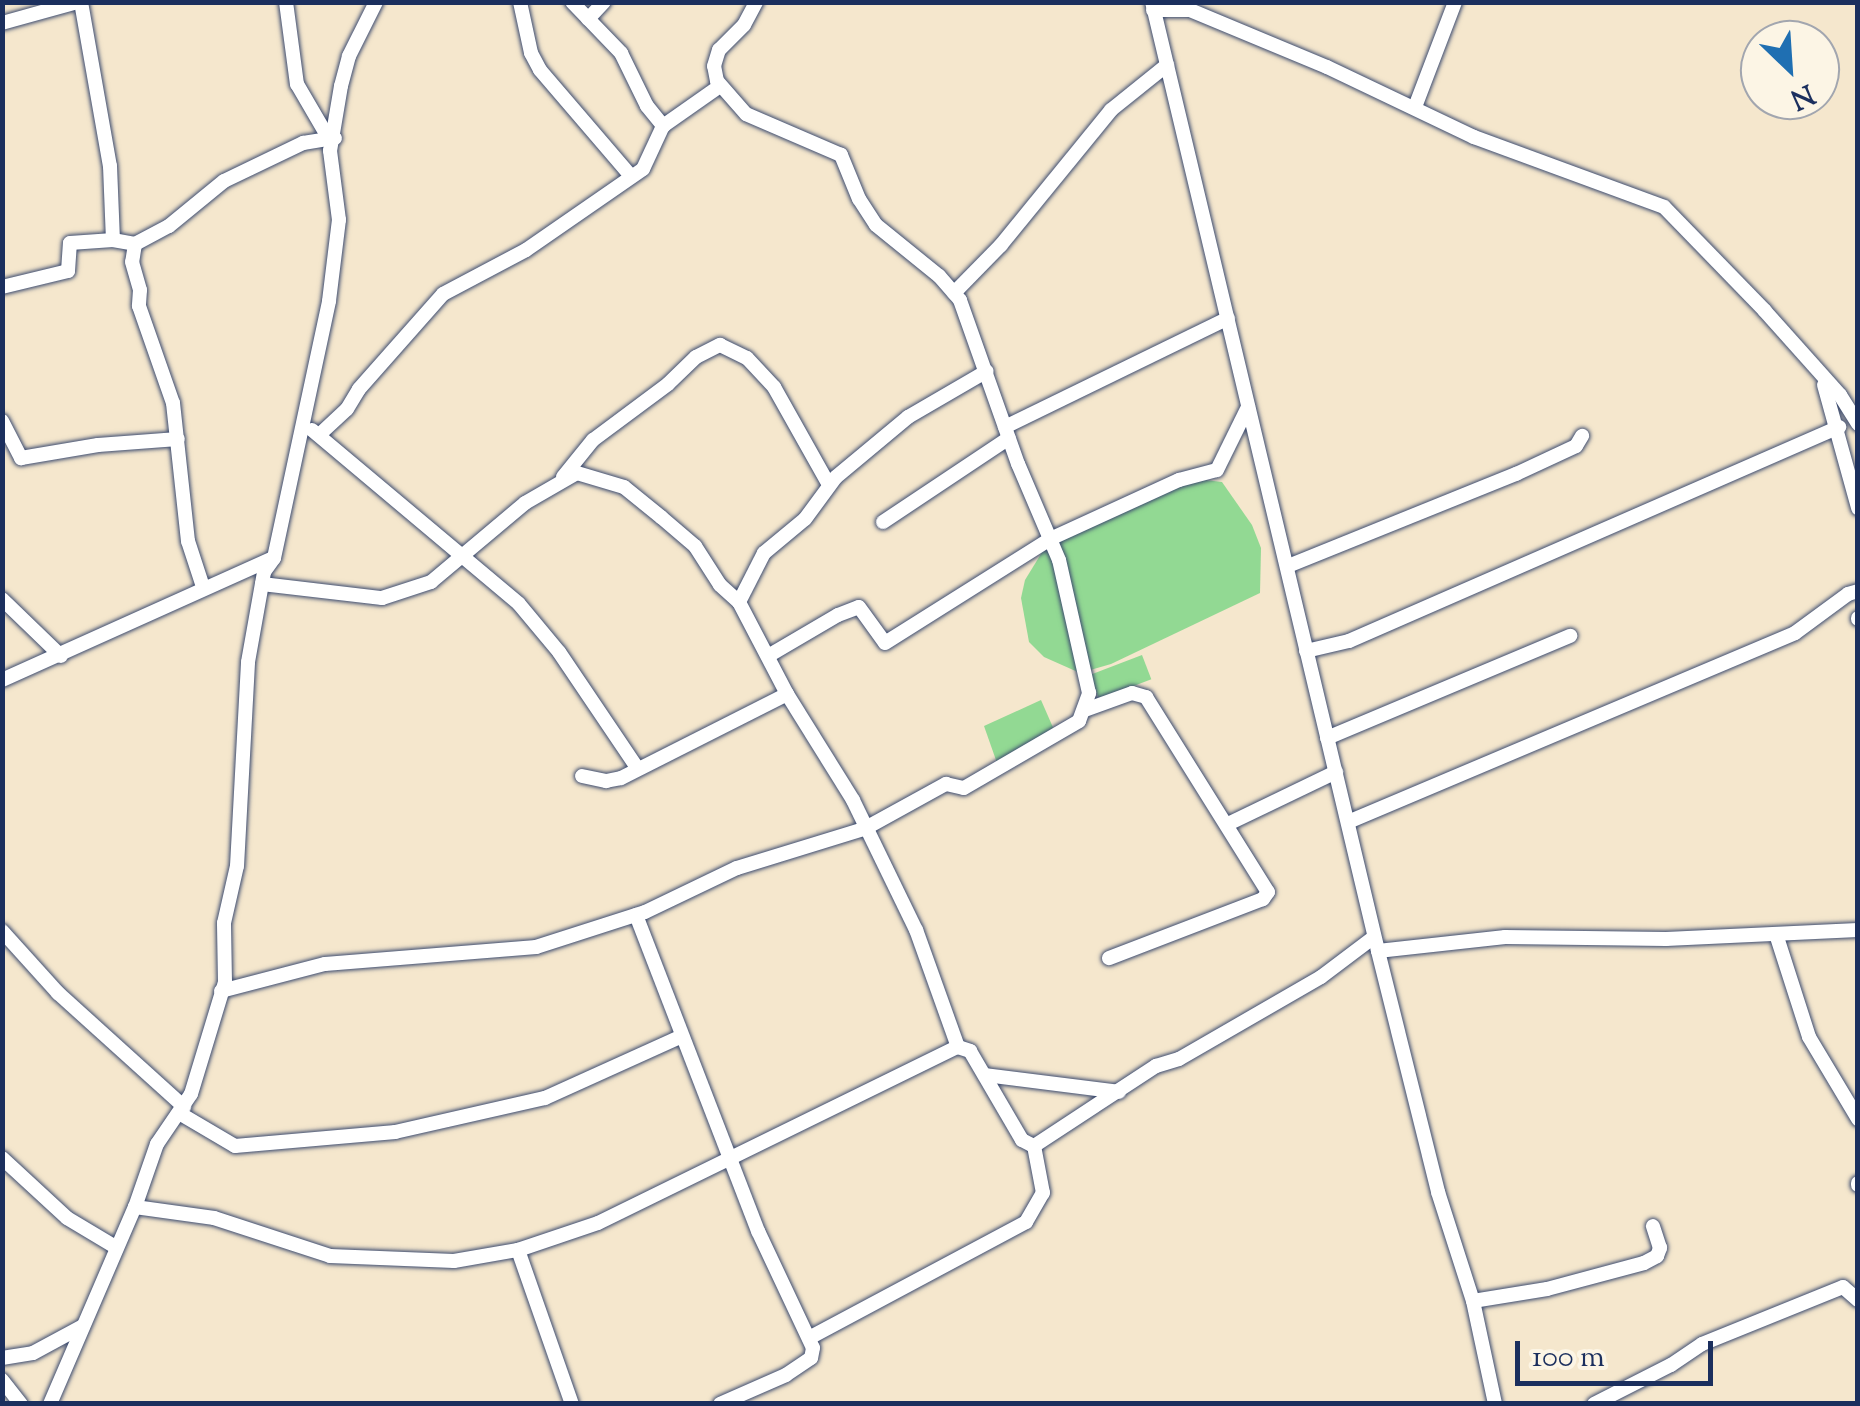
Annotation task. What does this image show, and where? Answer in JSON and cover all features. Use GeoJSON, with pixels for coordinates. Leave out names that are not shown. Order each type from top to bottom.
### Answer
{"type":"FeatureCollection","features":[{"type":"Feature","properties":{"kind":"street"},"geometry":{"type":"LineString","coordinates":[[2,23],[79,2],[110,166],[113,240]]}},
{"type":"Feature","properties":{"kind":"street"},"geometry":{"type":"LineString","coordinates":[[286,2],[297,84],[332,138]]}},
{"type":"Feature","properties":{"kind":"street"},"geometry":{"type":"LineString","coordinates":[[50,1404],[136,1207],[156,1144],[182,1110],[228,970],[224,922],[238,854],[244,695],[262,584],[274,558],[336,257],[339,220],[330,152],[332,138],[348,56],[376,2]]}},
{"type":"Feature","properties":{"kind":"street"},"geometry":{"type":"LineString","coordinates":[[520,2],[531,53],[540,70],[630,175]]}},
{"type":"Feature","properties":{"kind":"street"},"geometry":{"type":"LineString","coordinates":[[572,2],[621,54],[647,106],[663,126]]}},
{"type":"Feature","properties":{"kind":"street"},"geometry":{"type":"LineString","coordinates":[[588,19],[604,2]]}},
{"type":"Feature","properties":{"kind":"street"},"geometry":{"type":"LineString","coordinates":[[221,991],[325,964],[536,947],[636,915],[737,868],[864,828],[946,784],[964,788],[1069,730],[1084,710],[1089,693],[1077,628],[1050,539],[1007,432],[969,318],[954,293],[876,224],[859,199],[841,155],[746,114],[720,86],[714,66],[719,50],[744,25],[756,2]]}},
{"type":"Feature","properties":{"kind":"street"},"geometry":{"type":"LineString","coordinates":[[1416,106],[1456,2]]}},
{"type":"Feature","properties":{"kind":"street"},"geometry":{"type":"LineString","coordinates":[[1496,1404],[1473,1301],[1438,1192],[1376,944],[1152,6],[1190,10],[1416,106],[1474,137],[1664,207],[1840,395],[1858,424]]}},
{"type":"Feature","properties":{"kind":"street"},"geometry":{"type":"LineString","coordinates":[[954,293],[1000,246],[1110,110],[1166,64]]}},
{"type":"Feature","properties":{"kind":"street"},"geometry":{"type":"LineString","coordinates":[[319,435],[346,410],[359,389],[444,294],[526,250],[643,169],[663,126],[720,86]]}},
{"type":"Feature","properties":{"kind":"street"},"geometry":{"type":"LineString","coordinates":[[4,290],[68,271],[70,243],[113,240],[135,244],[168,226],[224,181],[302,143],[332,138]]}},
{"type":"Feature","properties":{"kind":"street"},"geometry":{"type":"LineString","coordinates":[[135,244],[132,262],[139,306],[173,403],[188,541],[203,587]]}},
{"type":"Feature","properties":{"kind":"street"},"geometry":{"type":"LineString","coordinates":[[884,522],[1007,432],[1228,318]]}},
{"type":"Feature","properties":{"kind":"street"},"geometry":{"type":"LineString","coordinates":[[262,584],[382,598],[431,582],[560,480],[593,440],[668,384],[696,357],[720,345],[747,358],[774,387],[829,485]]}},
{"type":"Feature","properties":{"kind":"street"},"geometry":{"type":"LineString","coordinates":[[1817,371],[1839,427],[1858,508]]}},
{"type":"Feature","properties":{"kind":"street"},"geometry":{"type":"LineString","coordinates":[[738,602],[764,553],[804,519],[829,485],[908,417],[987,372]]}},
{"type":"Feature","properties":{"kind":"street"},"geometry":{"type":"LineString","coordinates":[[768,656],[859,607],[885,643],[1050,539],[1180,480],[1213,473],[1248,406]]}},
{"type":"Feature","properties":{"kind":"street"},"geometry":{"type":"LineString","coordinates":[[2,421],[21,458],[98,445],[178,439]]}},
{"type":"Feature","properties":{"kind":"street"},"geometry":{"type":"LineString","coordinates":[[302,424],[401,508],[464,555],[518,604],[559,652],[638,769]]}},
{"type":"Feature","properties":{"kind":"street"},"geometry":{"type":"LineString","coordinates":[[1306,651],[1350,641],[1839,427]]}},
{"type":"Feature","properties":{"kind":"street"},"geometry":{"type":"LineString","coordinates":[[1288,566],[1516,474],[1576,446],[1582,436]]}},
{"type":"Feature","properties":{"kind":"street"},"geometry":{"type":"LineString","coordinates":[[560,480],[577,473],[624,487],[695,546],[720,585],[738,602],[787,694],[853,800],[916,930],[958,1047]]}},
{"type":"Feature","properties":{"kind":"street"},"geometry":{"type":"LineString","coordinates":[[2,680],[274,558]]}},
{"type":"Feature","properties":{"kind":"street"},"geometry":{"type":"LineString","coordinates":[[1348,822],[1698,676],[1721,660],[1795,633],[1858,591]]}},
{"type":"Feature","properties":{"kind":"street"},"geometry":{"type":"LineString","coordinates":[[2,598],[61,656]]}},
{"type":"Feature","properties":{"kind":"street"},"geometry":{"type":"LineString","coordinates":[[1327,738],[1570,636]]}},
{"type":"Feature","properties":{"kind":"street"},"geometry":{"type":"LineString","coordinates":[[1084,710],[1132,693],[1146,696],[1228,824],[1267,896],[1109,958]]}},
{"type":"Feature","properties":{"kind":"street"},"geometry":{"type":"LineString","coordinates":[[582,776],[612,781],[787,694]]}},
{"type":"Feature","properties":{"kind":"street"},"geometry":{"type":"LineString","coordinates":[[1228,824],[1336,772]]}},
{"type":"Feature","properties":{"kind":"street"},"geometry":{"type":"LineString","coordinates":[[636,915],[758,1231],[813,1353],[804,1364],[768,1386],[720,1404]]}},
{"type":"Feature","properties":{"kind":"street"},"geometry":{"type":"LineString","coordinates":[[1034,1146],[1156,1066],[1179,1059],[1376,944],[1505,938],[1666,939],[1858,930]]}},
{"type":"Feature","properties":{"kind":"street"},"geometry":{"type":"LineString","coordinates":[[2,931],[58,994],[182,1110],[236,1146],[394,1132],[544,1098],[680,1037]]}},
{"type":"Feature","properties":{"kind":"street"},"geometry":{"type":"LineString","coordinates":[[1776,934],[1808,1037],[1858,1119]]}},
{"type":"Feature","properties":{"kind":"street"},"geometry":{"type":"LineString","coordinates":[[136,1207],[214,1218],[330,1256],[454,1261],[518,1250],[598,1223],[958,1047],[970,1051],[1022,1140],[1034,1146]]}},
{"type":"Feature","properties":{"kind":"street"},"geometry":{"type":"LineString","coordinates":[[985,1075],[1119,1092]]}},
{"type":"Feature","properties":{"kind":"street"},"geometry":{"type":"LineString","coordinates":[[809,1338],[1026,1222],[1042,1193],[1034,1146]]}},
{"type":"Feature","properties":{"kind":"street"},"geometry":{"type":"LineString","coordinates":[[2,1158],[68,1218],[118,1248]]}},
{"type":"Feature","properties":{"kind":"street"},"geometry":{"type":"LineString","coordinates":[[1473,1301],[1547,1289],[1644,1263],[1657,1256],[1660,1248],[1653,1226]]}},
{"type":"Feature","properties":{"kind":"street"},"geometry":{"type":"LineString","coordinates":[[518,1250],[572,1404]]}},
{"type":"Feature","properties":{"kind":"street"},"geometry":{"type":"LineString","coordinates":[[1594,1404],[1702,1344],[1850,1284],[1858,1300]]}},
{"type":"Feature","properties":{"kind":"street"},"geometry":{"type":"LineString","coordinates":[[2,1358],[33,1353],[84,1326]]}},
{"type":"Feature","properties":{"kind":"street"},"geometry":{"type":"LineString","coordinates":[[2,1380],[22,1404]]}},
{"type":"Feature","properties":{"kind":"green space"},"geometry":{"type":"Polygon","coordinates":[[[1190,482],[1222,482],[1252,525],[1261,548],[1260,593],[1111,664],[1080,673],[1044,657],[1029,642],[1021,598],[1025,580],[1044,549],[1190,482]]]}},
{"type":"Feature","properties":{"kind":"green space"},"geometry":{"type":"Polygon","coordinates":[[[1142,655],[1151,679],[1099,699],[1090,675],[1142,655]]]}},
{"type":"Feature","properties":{"kind":"green space"},"geometry":{"type":"Polygon","coordinates":[[[1041,700],[1055,732],[997,763],[984,726],[1041,700]]]}}]}
